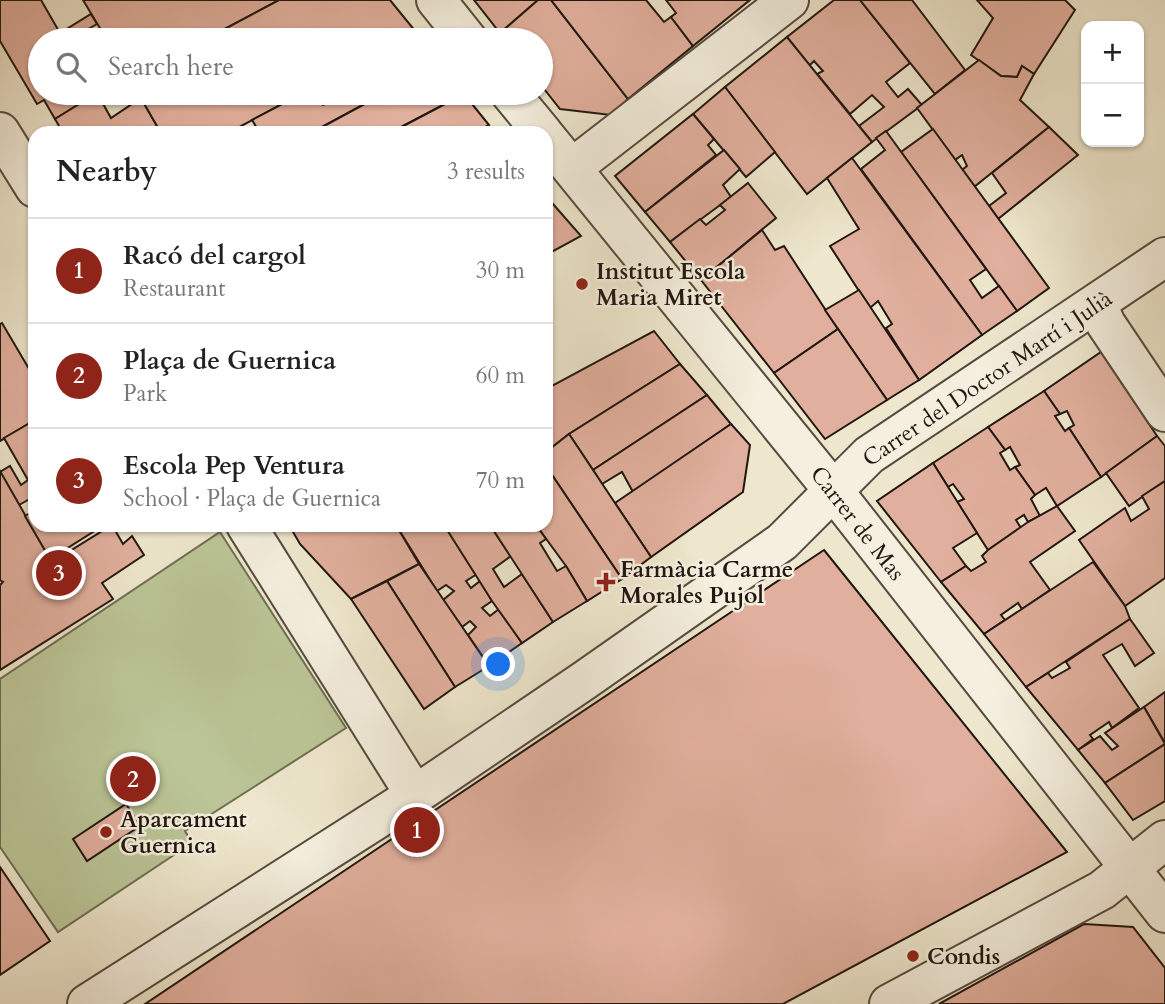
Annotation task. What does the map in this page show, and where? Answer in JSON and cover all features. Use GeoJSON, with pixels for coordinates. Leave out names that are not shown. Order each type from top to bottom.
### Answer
{"type":"FeatureCollection","features":[{"type":"Feature","properties":{"kind":"street"},"geometry":{"type":"LineString","coordinates":[[436,0],[458,28]]}},
{"type":"Feature","properties":{"kind":"street"},"geometry":{"type":"LineString","coordinates":[[572,168],[789,0]]}},
{"type":"Feature","properties":{"kind":"street","name":"Carrer de Mas"},"geometry":{"type":"LineString","coordinates":[[520,105],[537,126]]}},
{"type":"Feature","properties":{"kind":"street"},"geometry":{"type":"LineString","coordinates":[[0,132],[28,177]]}},
{"type":"Feature","properties":{"kind":"street","name":"Carrer de Mas"},"geometry":{"type":"LineString","coordinates":[[553,146],[832,489],[1165,913]]}},
{"type":"Feature","properties":{"kind":"street","name":"Carrer del Doctor Martí i Julià"},"geometry":{"type":"LineString","coordinates":[[88,1004],[415,795],[586,680],[782,542],[832,489],[869,455],[1165,257]]}},
{"type":"Feature","properties":{"kind":"street"},"geometry":{"type":"LineString","coordinates":[[1097,304],[1106,324],[1165,412]]}},
{"type":"Feature","properties":{"kind":"street"},"geometry":{"type":"LineString","coordinates":[[250,532],[415,795]]}},
{"type":"Feature","properties":{"kind":"street"},"geometry":{"type":"LineString","coordinates":[[889,1004],[1102,890],[1165,840]]}},
{"type":"Feature","properties":{"kind":"green space"},"geometry":{"type":"Polygon","coordinates":[[[220,532],[346,728],[185,831],[192,843],[58,932],[0,847],[0,679],[220,532]]]}},
{"type":"Feature","properties":{"kind":"building"},"geometry":{"type":"Polygon","coordinates":[[[0,0],[41,0],[57,28],[28,28],[28,89],[0,41],[0,0]]]}},
{"type":"Feature","properties":{"kind":"building"},"geometry":{"type":"Polygon","coordinates":[[[83,0],[279,0],[226,28],[100,28],[83,0]]]}},
{"type":"Feature","properties":{"kind":"building"},"geometry":{"type":"Polygon","coordinates":[[[279,0],[390,0],[413,28],[226,28],[279,0]]]}},
{"type":"Feature","properties":{"kind":"building"},"geometry":{"type":"Polygon","coordinates":[[[474,0],[538,0],[506,28],[496,28],[474,0]]]}},
{"type":"Feature","properties":{"kind":"building"},"geometry":{"type":"Polygon","coordinates":[[[538,0],[551,0],[628,99],[611,115],[560,109],[553,100],[553,28],[506,28],[538,0]]]}},
{"type":"Feature","properties":{"kind":"building"},"geometry":{"type":"Polygon","coordinates":[[[551,0],[646,0],[664,22],[671,17],[693,46],[628,99],[551,0]]]}},
{"type":"Feature","properties":{"kind":"building"},"geometry":{"type":"Polygon","coordinates":[[[666,0],[750,0],[693,46],[671,17],[676,13],[666,0]]]}},
{"type":"Feature","properties":{"kind":"building"},"geometry":{"type":"Polygon","coordinates":[[[834,0],[860,0],[910,63],[886,82],[898,97],[908,89],[922,105],[872,142],[859,126],[884,107],[872,95],[850,114],[817,74],[823,71],[814,61],[809,66],[787,37],[834,0]]]}},
{"type":"Feature","properties":{"kind":"building"},"geometry":{"type":"Polygon","coordinates":[[[860,0],[912,0],[965,70],[935,94],[860,0]]]}},
{"type":"Feature","properties":{"kind":"building"},"geometry":{"type":"Polygon","coordinates":[[[977,0],[1065,0],[1075,10],[1034,74],[1022,66],[1017,77],[1001,76],[971,55],[993,18],[977,0]]]}},
{"type":"Feature","properties":{"kind":"building"},"geometry":{"type":"Polygon","coordinates":[[[91,14],[97,24],[90,28],[68,28],[91,14]]]}},
{"type":"Feature","properties":{"kind":"building"},"geometry":{"type":"Polygon","coordinates":[[[787,37],[872,142],[807,194],[725,87],[787,37]]]}},
{"type":"Feature","properties":{"kind":"building"},"geometry":{"type":"Polygon","coordinates":[[[979,60],[1001,76],[1017,77],[1022,66],[1034,74],[1020,100],[1049,127],[974,187],[962,170],[967,166],[962,155],[955,160],[917,108],[979,60]]]}},
{"type":"Feature","properties":{"kind":"building"},"geometry":{"type":"Polygon","coordinates":[[[725,87],[775,152],[746,177],[693,114],[725,87]]]}},
{"type":"Feature","properties":{"kind":"building"},"geometry":{"type":"Polygon","coordinates":[[[47,105],[78,105],[55,119],[47,105]]]}},
{"type":"Feature","properties":{"kind":"building"},"geometry":{"type":"Polygon","coordinates":[[[78,105],[104,105],[111,118],[130,105],[145,105],[157,126],[59,126],[55,119],[78,105]]]}},
{"type":"Feature","properties":{"kind":"building"},"geometry":{"type":"Polygon","coordinates":[[[145,105],[280,105],[241,126],[157,126],[145,105]]]}},
{"type":"Feature","properties":{"kind":"building"},"geometry":{"type":"Polygon","coordinates":[[[280,105],[363,105],[324,126],[256,126],[252,120],[280,105]]]}},
{"type":"Feature","properties":{"kind":"building"},"geometry":{"type":"Polygon","coordinates":[[[363,105],[443,105],[403,126],[324,126],[363,105]]]}},
{"type":"Feature","properties":{"kind":"building"},"geometry":{"type":"Polygon","coordinates":[[[443,105],[473,105],[489,125],[487,126],[403,126],[443,105]]]}},
{"type":"Feature","properties":{"kind":"building"},"geometry":{"type":"Polygon","coordinates":[[[693,114],[714,139],[708,145],[716,155],[645,212],[615,176],[693,114]]]}},
{"type":"Feature","properties":{"kind":"building"},"geometry":{"type":"Polygon","coordinates":[[[1049,127],[1078,155],[998,219],[989,206],[1006,193],[992,173],[1049,127]]]}},
{"type":"Feature","properties":{"kind":"building"},"geometry":{"type":"Polygon","coordinates":[[[933,129],[1049,288],[1017,311],[901,152],[933,129]]]}},
{"type":"Feature","properties":{"kind":"building"},"geometry":{"type":"Polygon","coordinates":[[[886,131],[986,269],[970,280],[982,298],[999,286],[1017,311],[982,335],[861,169],[885,150],[876,138],[886,131]]]}},
{"type":"Feature","properties":{"kind":"building"},"geometry":{"type":"Polygon","coordinates":[[[724,150],[740,169],[723,185],[731,197],[670,242],[645,212],[724,150]]]}},
{"type":"Feature","properties":{"kind":"building"},"geometry":{"type":"Polygon","coordinates":[[[852,158],[982,335],[919,380],[886,328],[892,324],[878,301],[870,308],[830,246],[859,229],[827,178],[852,158]]]}},
{"type":"Feature","properties":{"kind":"building"},"geometry":{"type":"Polygon","coordinates":[[[748,183],[776,218],[701,280],[670,242],[700,219],[706,225],[725,210],[720,205],[748,183]]]}},
{"type":"Feature","properties":{"kind":"building"},"geometry":{"type":"Polygon","coordinates":[[[553,204],[581,236],[553,251],[553,204]]]}},
{"type":"Feature","properties":{"kind":"building"},"geometry":{"type":"Polygon","coordinates":[[[762,230],[775,250],[784,246],[838,329],[774,373],[701,280],[762,230]]]}},
{"type":"Feature","properties":{"kind":"building"},"geometry":{"type":"Polygon","coordinates":[[[859,290],[919,380],[887,400],[825,310],[859,290]]]}},
{"type":"Feature","properties":{"kind":"building"},"geometry":{"type":"Polygon","coordinates":[[[2,323],[28,367],[28,424],[0,441],[2,323]]]}},
{"type":"Feature","properties":{"kind":"building"},"geometry":{"type":"Polygon","coordinates":[[[838,329],[887,400],[825,439],[774,373],[838,329]]]}},
{"type":"Feature","properties":{"kind":"building"},"geometry":{"type":"Polygon","coordinates":[[[654,331],[680,364],[553,447],[553,385],[654,331]]]}},
{"type":"Feature","properties":{"kind":"building"},"geometry":{"type":"Polygon","coordinates":[[[1101,352],[1157,436],[1101,477],[1069,428],[1074,425],[1067,411],[1060,414],[1044,391],[1101,352]]]}},
{"type":"Feature","properties":{"kind":"building"},"geometry":{"type":"Polygon","coordinates":[[[680,364],[707,395],[593,470],[569,434],[680,364]]]}},
{"type":"Feature","properties":{"kind":"building"},"geometry":{"type":"Polygon","coordinates":[[[1044,391],[1060,414],[1055,416],[1065,431],[1069,428],[1101,477],[1057,506],[1046,488],[1035,495],[1015,467],[1020,465],[1010,447],[1005,450],[988,427],[1044,391]]]}},
{"type":"Feature","properties":{"kind":"building"},"geometry":{"type":"Polygon","coordinates":[[[707,395],[731,424],[633,492],[622,472],[602,484],[593,470],[707,395]]]}},
{"type":"Feature","properties":{"kind":"building"},"geometry":{"type":"Polygon","coordinates":[[[28,424],[28,480],[4,438],[28,424]]]}},
{"type":"Feature","properties":{"kind":"building"},"geometry":{"type":"Polygon","coordinates":[[[731,424],[750,445],[743,492],[651,557],[615,503],[731,424]]]}},
{"type":"Feature","properties":{"kind":"building"},"geometry":{"type":"Polygon","coordinates":[[[988,427],[1005,450],[1000,453],[1010,470],[1015,467],[1035,495],[1031,499],[1040,516],[1028,522],[1024,515],[1016,520],[1021,528],[988,550],[957,502],[964,499],[953,484],[948,487],[933,463],[988,427]]]}},
{"type":"Feature","properties":{"kind":"building"},"geometry":{"type":"Polygon","coordinates":[[[569,434],[651,557],[622,579],[553,476],[553,447],[569,434]]]}},
{"type":"Feature","properties":{"kind":"building"},"geometry":{"type":"Polygon","coordinates":[[[1157,436],[1165,446],[1165,481],[1129,506],[1106,473],[1157,436]]]}},
{"type":"Feature","properties":{"kind":"building"},"geometry":{"type":"Polygon","coordinates":[[[933,463],[977,533],[953,548],[966,566],[941,582],[877,501],[933,463]]]}},
{"type":"Feature","properties":{"kind":"building"},"geometry":{"type":"Polygon","coordinates":[[[10,466],[21,485],[28,480],[28,500],[19,505],[0,472],[10,466]]]}},
{"type":"Feature","properties":{"kind":"building"},"geometry":{"type":"Polygon","coordinates":[[[0,471],[28,520],[28,532],[35,532],[52,562],[101,532],[116,532],[123,544],[132,536],[144,555],[102,583],[113,599],[0,670],[0,585],[3,582],[0,580],[0,471]]]}},
{"type":"Feature","properties":{"kind":"building"},"geometry":{"type":"Polygon","coordinates":[[[553,476],[622,579],[587,601],[541,532],[553,532],[553,476]]]}},
{"type":"Feature","properties":{"kind":"building"},"geometry":{"type":"Polygon","coordinates":[[[1165,481],[1165,578],[1125,606],[1079,540],[1125,508],[1131,521],[1149,509],[1142,496],[1165,481]]]}},
{"type":"Feature","properties":{"kind":"building"},"geometry":{"type":"Polygon","coordinates":[[[1057,506],[1075,531],[1030,562],[1050,590],[1022,609],[1018,603],[1001,615],[1005,620],[984,634],[941,582],[966,566],[971,571],[986,562],[982,556],[988,550],[1028,522],[1057,506]]]}},
{"type":"Feature","properties":{"kind":"building"},"geometry":{"type":"Polygon","coordinates":[[[34,532],[93,532],[50,559],[34,532]]]}},
{"type":"Feature","properties":{"kind":"building"},"geometry":{"type":"Polygon","coordinates":[[[293,532],[400,532],[419,564],[351,599],[300,544],[293,532]]]}},
{"type":"Feature","properties":{"kind":"building"},"geometry":{"type":"Polygon","coordinates":[[[400,532],[449,532],[477,574],[466,581],[471,588],[480,581],[492,601],[482,608],[490,616],[499,609],[522,643],[489,666],[468,635],[476,627],[470,621],[462,627],[443,600],[454,591],[446,585],[437,591],[400,532]]]}},
{"type":"Feature","properties":{"kind":"building"},"geometry":{"type":"Polygon","coordinates":[[[448,532],[495,532],[511,556],[493,569],[504,587],[522,574],[553,622],[522,643],[448,532]]]}},
{"type":"Feature","properties":{"kind":"building"},"geometry":{"type":"Polygon","coordinates":[[[495,532],[541,532],[546,539],[540,543],[557,571],[566,566],[587,601],[553,622],[495,532]]]}},
{"type":"Feature","properties":{"kind":"building"},"geometry":{"type":"Polygon","coordinates":[[[824,550],[1067,852],[783,1004],[145,1004],[824,550]]]}},
{"type":"Feature","properties":{"kind":"building"},"geometry":{"type":"Polygon","coordinates":[[[1093,562],[1125,606],[1130,619],[1026,687],[984,634],[1093,562]]]}},
{"type":"Feature","properties":{"kind":"building"},"geometry":{"type":"Polygon","coordinates":[[[419,564],[489,666],[455,687],[387,581],[419,564]]]}},
{"type":"Feature","properties":{"kind":"building"},"geometry":{"type":"Polygon","coordinates":[[[387,581],[455,687],[424,709],[351,599],[387,581]]]}},
{"type":"Feature","properties":{"kind":"building"},"geometry":{"type":"Polygon","coordinates":[[[1130,619],[1154,653],[1135,666],[1122,644],[1103,655],[1139,708],[1112,728],[1109,722],[1090,735],[1093,739],[1078,750],[1026,687],[1048,673],[1052,678],[1070,668],[1066,662],[1130,619]]]}},
{"type":"Feature","properties":{"kind":"building"},"geometry":{"type":"Polygon","coordinates":[[[1165,692],[1165,743],[1144,707],[1165,692]]]}},
{"type":"Feature","properties":{"kind":"building"},"geometry":{"type":"Polygon","coordinates":[[[1144,707],[1165,744],[1105,783],[1078,750],[1100,736],[1112,750],[1118,746],[1105,733],[1144,707]]]}},
{"type":"Feature","properties":{"kind":"building"},"geometry":{"type":"Polygon","coordinates":[[[1165,744],[1165,801],[1133,820],[1105,783],[1165,744]]]}},
{"type":"Feature","properties":{"kind":"building","name":"Aparcament Guernica"},"geometry":{"type":"Polygon","coordinates":[[[126,804],[140,826],[87,861],[73,839],[126,804]]]}},
{"type":"Feature","properties":{"kind":"building"},"geometry":{"type":"Polygon","coordinates":[[[0,867],[50,941],[0,975],[0,867]]]}},
{"type":"Feature","properties":{"kind":"building"},"geometry":{"type":"Polygon","coordinates":[[[1084,924],[1133,927],[1165,968],[1165,1004],[939,1004],[1084,924]]]}},
{"type":"Feature","properties":{"kind":"place","name":"Institut Escola Maria Miret"},"geometry":{"type":"Point","coordinates":[582,284]}},
{"type":"Feature","properties":{"kind":"place","name":"Escola Pep Ventura"},"geometry":{"type":"Point","coordinates":[59,573]}},
{"type":"Feature","properties":{"kind":"place","name":"Farmàcia Carme Morales Pujol"},"geometry":{"type":"Point","coordinates":[606,582]}},
{"type":"Feature","properties":{"kind":"place","name":"Plaça de Guernica"},"geometry":{"type":"Point","coordinates":[133,779]}},
{"type":"Feature","properties":{"kind":"place","name":"Racó del cargol"},"geometry":{"type":"Point","coordinates":[417,830]}},
{"type":"Feature","properties":{"kind":"place","name":"Aparcament Guernica"},"geometry":{"type":"Point","coordinates":[106,832]}},
{"type":"Feature","properties":{"kind":"place","name":"Condis"},"geometry":{"type":"Point","coordinates":[913,956]}}]}
